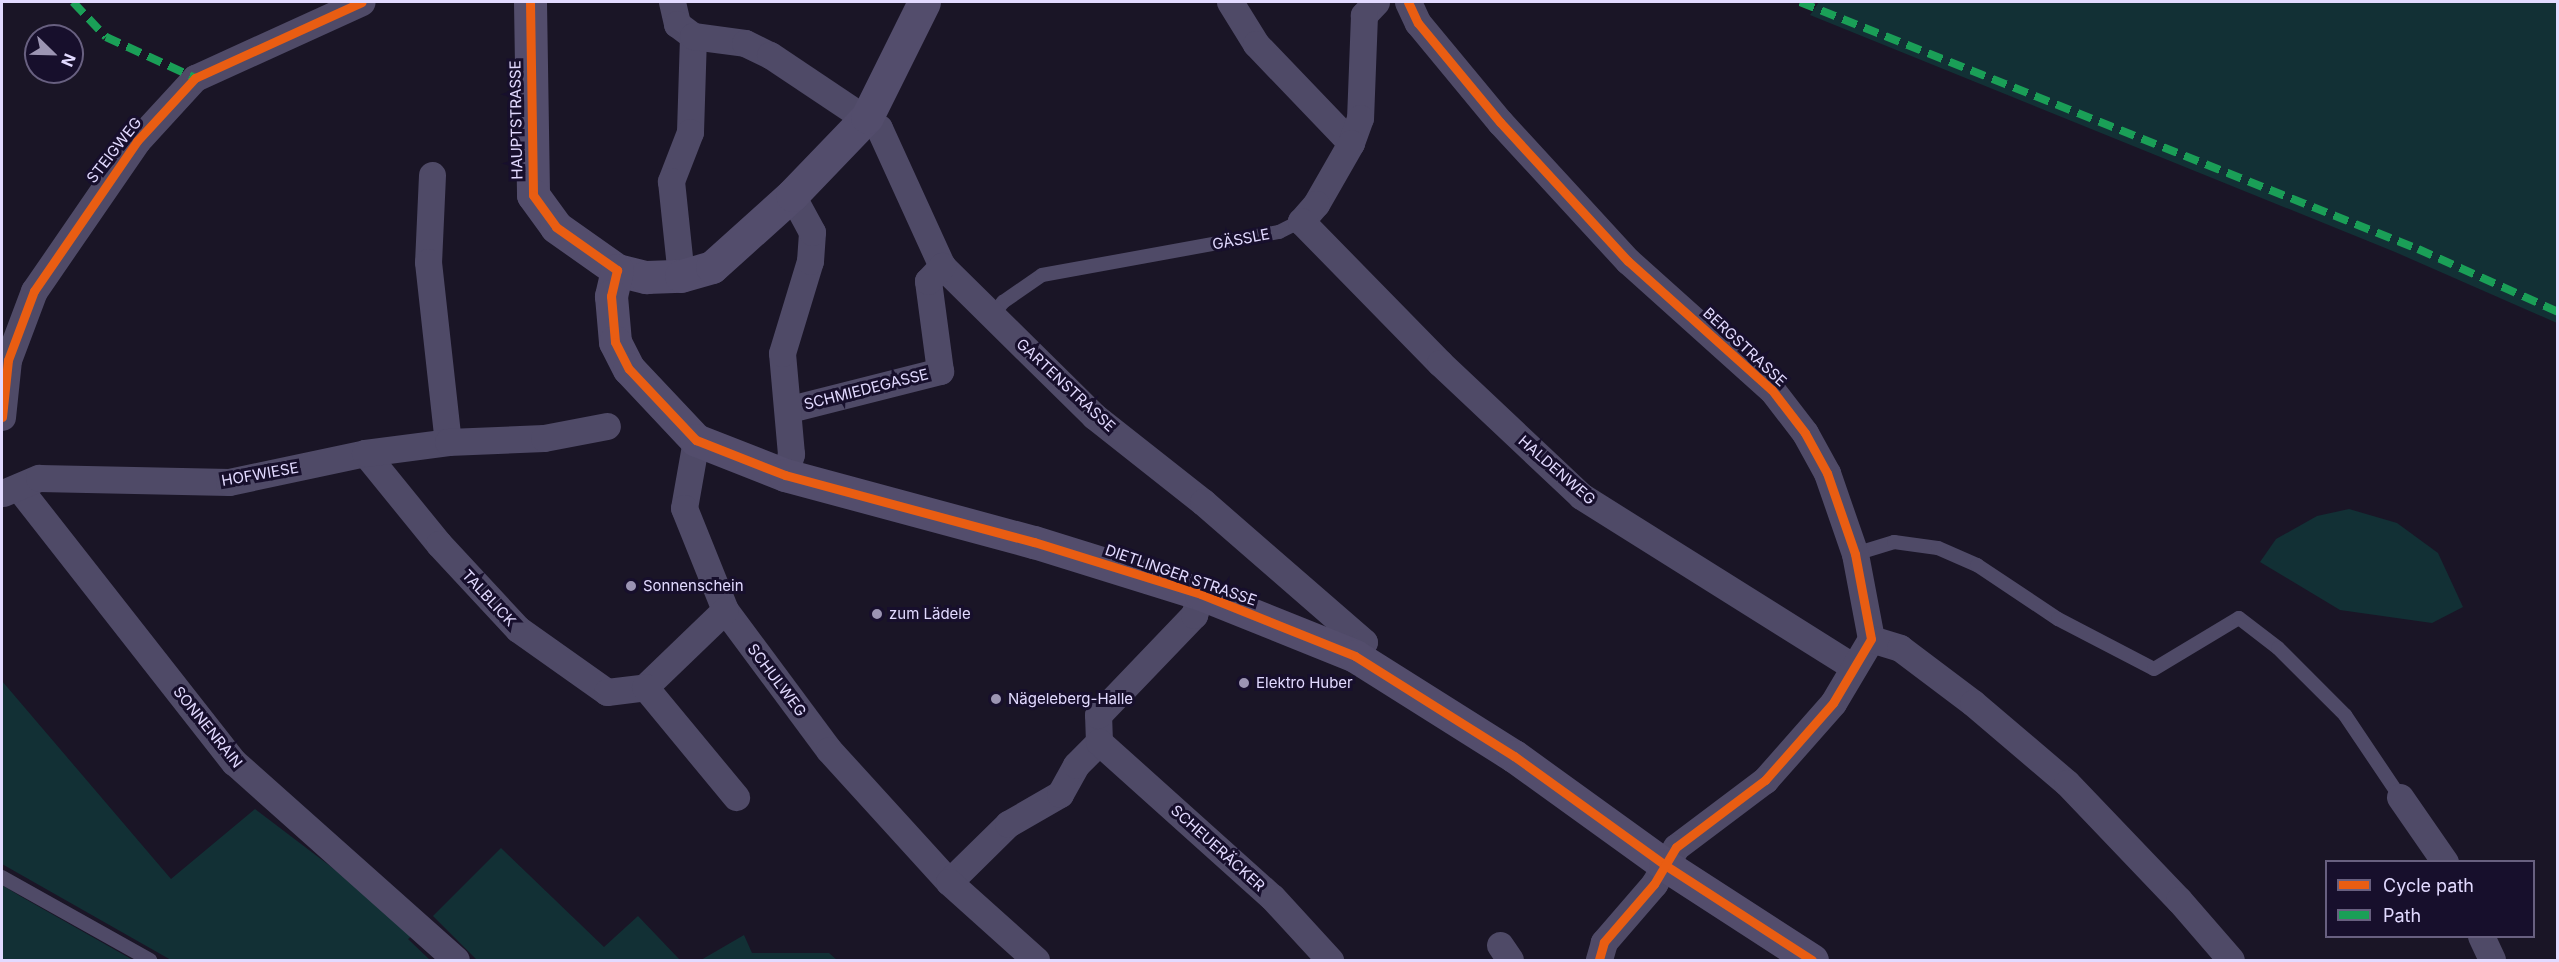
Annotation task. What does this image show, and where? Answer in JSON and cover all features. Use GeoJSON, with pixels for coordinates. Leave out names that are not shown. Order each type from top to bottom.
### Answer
{"type":"FeatureCollection","features":[{"type":"Feature","properties":{"kind":"street","name":"STEIGWEG"},"geometry":{"type":"LineString","coordinates":[[2,417],[8,360],[34,291],[137,141],[195,78],[362,2]]}},
{"type":"Feature","properties":{"kind":"street","name":"HAUPTSTRASSE"},"geometry":{"type":"LineString","coordinates":[[530,2],[533,195],[556,227],[617,270],[646,277],[681,276],[712,267],[792,195],[867,117],[924,2]]}},
{"type":"Feature","properties":{"kind":"street"},"geometry":{"type":"LineString","coordinates":[[672,2],[677,24],[693,36],[745,43],[867,117]]}},
{"type":"Feature","properties":{"kind":"street"},"geometry":{"type":"LineString","coordinates":[[1230,2],[1256,44],[1351,143]]}},
{"type":"Feature","properties":{"kind":"street","name":"GÄSSLE"},"geometry":{"type":"LineString","coordinates":[[1301,221],[1316,204],[1351,143],[1360,118],[1365,15],[1376,2]]}},
{"type":"Feature","properties":{"kind":"street","name":"BERGSTRASSE"},"geometry":{"type":"LineString","coordinates":[[1408,2],[1418,23],[1500,122],[1628,261],[1772,390],[1804,434],[1827,473],[1855,554],[1870,639]]}},
{"type":"Feature","properties":{"kind":"street"},"geometry":{"type":"LineString","coordinates":[[681,276],[671,180],[690,132],[693,36]]}},
{"type":"Feature","properties":{"kind":"street","name":"GARTENSTRASSE"},"geometry":{"type":"LineString","coordinates":[[867,117],[879,128],[942,266],[1094,416],[1203,502],[1364,642],[1355,657]]}},
{"type":"Feature","properties":{"kind":"street"},"geometry":{"type":"LineString","coordinates":[[432,175],[428,262],[448,442]]}},
{"type":"Feature","properties":{"kind":"street"},"geometry":{"type":"LineString","coordinates":[[785,475],[791,454],[790,409],[782,353],[810,261],[812,232],[792,195]]}},
{"type":"Feature","properties":{"kind":"street","name":"HALDENWEG"},"geometry":{"type":"LineString","coordinates":[[1301,221],[1440,363],[1581,496],[1854,667]]}},
{"type":"Feature","properties":{"kind":"street","name":"SCHMIEDEGASSE"},"geometry":{"type":"LineString","coordinates":[[790,409],[940,371],[928,281],[942,266]]}},
{"type":"Feature","properties":{"kind":"street","name":"DIETLINGER STRASSE"},"geometry":{"type":"LineString","coordinates":[[617,270],[611,296],[615,342],[629,369],[696,440],[785,475],[1034,542],[1201,594],[1355,657],[1514,756],[1665,865],[1812,960]]}},
{"type":"Feature","properties":{"kind":"street","name":"HOFWIESE"},"geometry":{"type":"LineString","coordinates":[[10,490],[39,478],[229,482],[366,453],[448,442],[544,438],[607,426]]}},
{"type":"Feature","properties":{"kind":"street","name":"SCHULWEG"},"geometry":{"type":"LineString","coordinates":[[696,440],[684,508],[725,609],[829,750],[950,882],[1036,960]]}},
{"type":"Feature","properties":{"kind":"street","name":"TALBLICK"},"geometry":{"type":"LineString","coordinates":[[366,453],[439,544],[518,629],[607,692],[645,687]]}},
{"type":"Feature","properties":{"kind":"street","name":"SONNENRAIN"},"geometry":{"type":"LineString","coordinates":[[10,490],[234,762],[456,960]]}},
{"type":"Feature","properties":{"kind":"street"},"geometry":{"type":"LineString","coordinates":[[950,882],[1008,824],[1060,794],[1076,765],[1099,742],[1098,715],[1194,615],[1201,594]]}},
{"type":"Feature","properties":{"kind":"street"},"geometry":{"type":"LineString","coordinates":[[725,609],[645,687],[736,797]]}},
{"type":"Feature","properties":{"kind":"street"},"geometry":{"type":"LineString","coordinates":[[1599,960],[1604,942],[1654,884],[1676,847],[1765,780],[1833,703],[1870,639],[1900,648],[1973,703],[2067,783],[2180,900],[2231,960]]}},
{"type":"Feature","properties":{"kind":"street","name":"SCHEUERÄCKER"},"geometry":{"type":"LineString","coordinates":[[1099,742],[1272,897],[1330,960]]}},
{"type":"Feature","properties":{"kind":"street"},"geometry":{"type":"LineString","coordinates":[[2400,797],[2444,860]]}},
{"type":"Feature","properties":{"kind":"street"},"geometry":{"type":"LineString","coordinates":[[2482,938],[2492,960]]}},
{"type":"Feature","properties":{"kind":"lane","name":"GÄSSLE"},"geometry":{"type":"LineString","coordinates":[[992,316],[1003,303],[1042,275],[1279,232],[1301,221]]}},
{"type":"Feature","properties":{"kind":"lane"},"geometry":{"type":"LineString","coordinates":[[1855,554],[1894,542],[1938,548],[1977,565],[2058,619],[2154,669],[2239,618],[2278,648],[2345,715],[2400,797]]}},
{"type":"Feature","properties":{"kind":"lane"},"geometry":{"type":"LineString","coordinates":[[2,877],[150,960]]}},
{"type":"Feature","properties":{"kind":"green space"},"geometry":{"type":"Polygon","coordinates":[[[1819,2],[2557,2],[2557,323],[2395,252],[1810,15],[1819,2]]]}},
{"type":"Feature","properties":{"kind":"green space"},"geometry":{"type":"Polygon","coordinates":[[[2349,509],[2397,523],[2438,553],[2463,607],[2432,623],[2340,610],[2260,562],[2276,539],[2317,516],[2349,509]]]}},
{"type":"Feature","properties":{"kind":"green space"},"geometry":{"type":"Polygon","coordinates":[[[2,681],[171,879],[255,809],[417,932],[408,939],[430,960],[171,960],[2,864],[2,681]]]}},
{"type":"Feature","properties":{"kind":"green space"},"geometry":{"type":"Polygon","coordinates":[[[501,848],[604,947],[638,916],[680,960],[477,960],[433,916],[501,848]]]}},
{"type":"Feature","properties":{"kind":"green space"},"geometry":{"type":"Polygon","coordinates":[[[2,885],[20,896],[133,960],[2,960],[2,885]]]}},
{"type":"Feature","properties":{"kind":"green space"},"geometry":{"type":"Polygon","coordinates":[[[744,935],[752,953],[829,953],[837,960],[701,960],[744,935]]]}},
{"type":"Feature","properties":{"kind":"marked path"},"geometry":{"type":"LineString","coordinates":[[73,2],[106,37],[195,78]]}},
{"type":"Feature","properties":{"kind":"marked path"},"geometry":{"type":"LineString","coordinates":[[1800,2],[2418,249],[2558,312]]}},
{"type":"Feature","properties":{"kind":"cycle path"},"geometry":{"type":"LineString","coordinates":[[2,417],[8,360],[34,291],[137,141],[195,78],[362,2]]}},
{"type":"Feature","properties":{"kind":"cycle path"},"geometry":{"type":"LineString","coordinates":[[530,2],[533,195],[556,227],[617,270],[611,296],[615,342],[629,369],[696,440],[785,475],[1034,542],[1201,594],[1355,656],[1514,756],[1665,865],[1812,960]]}},
{"type":"Feature","properties":{"kind":"cycle path"},"geometry":{"type":"LineString","coordinates":[[1408,2],[1418,23],[1500,122],[1628,261],[1772,390],[1805,433],[1827,473],[1855,554],[1871,639],[1833,703],[1765,780],[1676,847],[1654,884],[1604,942],[1599,960]]}},
{"type":"Feature","properties":{"kind":"place","name":"Sonnenschein"},"geometry":{"type":"Point","coordinates":[631,586]}},
{"type":"Feature","properties":{"kind":"place","name":"zum Lädele"},"geometry":{"type":"Point","coordinates":[877,614]}},
{"type":"Feature","properties":{"kind":"place","name":"Elektro Huber"},"geometry":{"type":"Point","coordinates":[1244,683]}},
{"type":"Feature","properties":{"kind":"place","name":"Nägeleberg-Halle"},"geometry":{"type":"Point","coordinates":[996,699]}}]}
